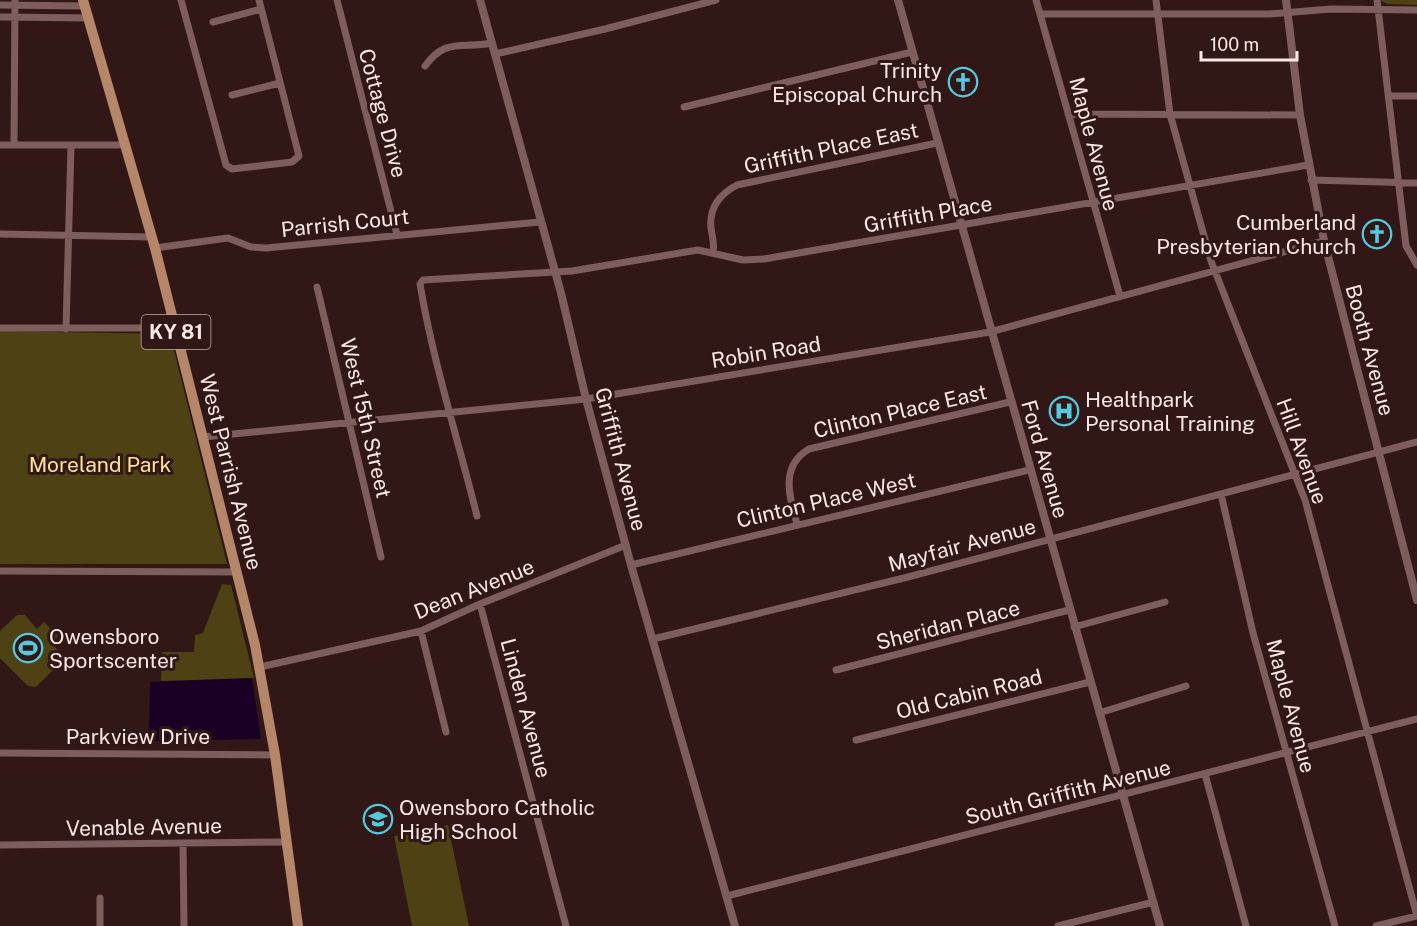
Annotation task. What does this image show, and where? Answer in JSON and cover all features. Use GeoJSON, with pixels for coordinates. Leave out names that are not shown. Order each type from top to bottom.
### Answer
{"type":"FeatureCollection","features":[{"type":"Feature","properties":{"kind":"main road","name":"West Parrish Avenue"},"geometry":{"type":"LineString","coordinates":[[84,3],[154,242],[260,667],[275,755],[298,926]]}},
{"type":"Feature","properties":{"kind":"street"},"geometry":{"type":"LineString","coordinates":[[181,0],[228,168],[298,159],[259,0]]}},
{"type":"Feature","properties":{"kind":"street","name":"Cottage Drive"},"geometry":{"type":"LineString","coordinates":[[337,0],[397,235]]}},
{"type":"Feature","properties":{"kind":"street","name":"Griffith Avenue"},"geometry":{"type":"LineString","coordinates":[[480,0],[554,272],[585,399],[735,926]]}},
{"type":"Feature","properties":{"kind":"street"},"geometry":{"type":"LineString","coordinates":[[495,54],[605,29],[716,0]]}},
{"type":"Feature","properties":{"kind":"street","name":"Ford Avenue"},"geometry":{"type":"LineString","coordinates":[[898,0],[1029,470],[1160,926]]}},
{"type":"Feature","properties":{"kind":"street","name":"Maple Avenue"},"geometry":{"type":"LineString","coordinates":[[1036,0],[1120,296]]}},
{"type":"Feature","properties":{"kind":"street","name":"Hill Avenue"},"geometry":{"type":"LineString","coordinates":[[1156,0],[1170,114],[1215,270],[1296,473],[1417,916]]}},
{"type":"Feature","properties":{"kind":"street","name":"Booth Avenue"},"geometry":{"type":"LineString","coordinates":[[1286,0],[1300,115],[1324,241],[1417,600]]}},
{"type":"Feature","properties":{"kind":"street"},"geometry":{"type":"LineString","coordinates":[[1377,0],[1406,246],[1417,265]]}},
{"type":"Feature","properties":{"kind":"street"},"geometry":{"type":"LineString","coordinates":[[14,146],[15,2]]}},
{"type":"Feature","properties":{"kind":"street"},"geometry":{"type":"LineString","coordinates":[[0,4],[15,2],[84,3]]}},
{"type":"Feature","properties":{"kind":"street"},"geometry":{"type":"LineString","coordinates":[[213,22],[261,9]]}},
{"type":"Feature","properties":{"kind":"street"},"geometry":{"type":"LineString","coordinates":[[1040,14],[1417,10]]}},
{"type":"Feature","properties":{"kind":"street"},"geometry":{"type":"LineString","coordinates":[[0,17],[88,18]]}},
{"type":"Feature","properties":{"kind":"street"},"geometry":{"type":"LineString","coordinates":[[425,66],[435,53],[445,47],[492,43]]}},
{"type":"Feature","properties":{"kind":"street"},"geometry":{"type":"LineString","coordinates":[[684,107],[912,52]]}},
{"type":"Feature","properties":{"kind":"street"},"geometry":{"type":"LineString","coordinates":[[232,95],[280,83]]}},
{"type":"Feature","properties":{"kind":"street"},"geometry":{"type":"LineString","coordinates":[[1389,96],[1417,96]]}},
{"type":"Feature","properties":{"kind":"street"},"geometry":{"type":"LineString","coordinates":[[1068,114],[1300,115]]}},
{"type":"Feature","properties":{"kind":"street","name":"Griffith Place East"},"geometry":{"type":"LineString","coordinates":[[713,252],[711,221],[714,208],[722,195],[737,185],[937,143]]}},
{"type":"Feature","properties":{"kind":"street"},"geometry":{"type":"LineString","coordinates":[[0,145],[125,146]]}},
{"type":"Feature","properties":{"kind":"street"},"geometry":{"type":"LineString","coordinates":[[66,329],[71,146]]}},
{"type":"Feature","properties":{"kind":"street","name":"Griffith Place"},"geometry":{"type":"LineString","coordinates":[[451,412],[423,298],[421,281],[434,277],[573,271],[698,250],[743,260],[764,259],[1308,165]]}},
{"type":"Feature","properties":{"kind":"street"},"geometry":{"type":"LineString","coordinates":[[1311,180],[1417,183]]}},
{"type":"Feature","properties":{"kind":"street","name":"Parrish Court"},"geometry":{"type":"LineString","coordinates":[[0,234],[68,235],[154,242],[221,238],[251,247],[266,248],[540,222]]}},
{"type":"Feature","properties":{"kind":"street","name":"Robin Road"},"geometry":{"type":"LineString","coordinates":[[203,437],[585,399],[990,332],[1324,241]]}},
{"type":"Feature","properties":{"kind":"street","name":"West 15th Street"},"geometry":{"type":"LineString","coordinates":[[317,287],[381,557]]}},
{"type":"Feature","properties":{"kind":"street"},"geometry":{"type":"LineString","coordinates":[[0,328],[175,328]]}},
{"type":"Feature","properties":{"kind":"street","name":"Clinton Place East"},"geometry":{"type":"LineString","coordinates":[[797,524],[789,488],[790,471],[797,458],[809,449],[1010,402]]}},
{"type":"Feature","properties":{"kind":"street"},"geometry":{"type":"LineString","coordinates":[[451,412],[477,516]]}},
{"type":"Feature","properties":{"kind":"street","name":"Mayfair Avenue"},"geometry":{"type":"LineString","coordinates":[[653,639],[904,578],[1378,450],[1417,442]]}},
{"type":"Feature","properties":{"kind":"street","name":"Clinton Place West"},"geometry":{"type":"LineString","coordinates":[[631,565],[1029,470]]}},
{"type":"Feature","properties":{"kind":"street","name":"Maple Avenue"},"geometry":{"type":"LineString","coordinates":[[1221,494],[1253,633],[1335,926]]}},
{"type":"Feature","properties":{"kind":"street","name":"Dean Avenue"},"geometry":{"type":"LineString","coordinates":[[260,667],[421,631],[480,603],[626,545]]}},
{"type":"Feature","properties":{"kind":"street"},"geometry":{"type":"LineString","coordinates":[[0,571],[237,572]]}},
{"type":"Feature","properties":{"kind":"street"},"geometry":{"type":"LineString","coordinates":[[1074,627],[1165,602]]}},
{"type":"Feature","properties":{"kind":"street","name":"Linden Avenue"},"geometry":{"type":"LineString","coordinates":[[480,603],[566,926]]}},
{"type":"Feature","properties":{"kind":"street","name":"Sheridan Place"},"geometry":{"type":"LineString","coordinates":[[836,670],[1069,610]]}},
{"type":"Feature","properties":{"kind":"street"},"geometry":{"type":"LineString","coordinates":[[421,631],[446,732]]}},
{"type":"Feature","properties":{"kind":"street","name":"Old Cabin Road"},"geometry":{"type":"LineString","coordinates":[[856,740],[1090,682]]}},
{"type":"Feature","properties":{"kind":"street"},"geometry":{"type":"LineString","coordinates":[[1099,713],[1186,686]]}},
{"type":"Feature","properties":{"kind":"street","name":"South Griffith Avenue"},"geometry":{"type":"LineString","coordinates":[[727,896],[1417,719]]}},
{"type":"Feature","properties":{"kind":"street","name":"Parkview Drive"},"geometry":{"type":"LineString","coordinates":[[0,753],[275,755]]}},
{"type":"Feature","properties":{"kind":"street"},"geometry":{"type":"LineString","coordinates":[[1205,774],[1246,926]]}},
{"type":"Feature","properties":{"kind":"street","name":"Venable Avenue"},"geometry":{"type":"LineString","coordinates":[[0,844],[287,842]]}},
{"type":"Feature","properties":{"kind":"street"},"geometry":{"type":"LineString","coordinates":[[183,844],[184,926]]}},
{"type":"Feature","properties":{"kind":"street"},"geometry":{"type":"LineString","coordinates":[[100,898],[100,926]]}},
{"type":"Feature","properties":{"kind":"street"},"geometry":{"type":"LineString","coordinates":[[1058,926],[1154,902]]}},
{"type":"Feature","properties":{"kind":"street"},"geometry":{"type":"LineString","coordinates":[[1376,926],[1417,916]]}},
{"type":"Feature","properties":{"kind":"green space"},"geometry":{"type":"Polygon","coordinates":[[[1380,0],[1417,0],[1417,5],[1387,4],[1380,0]]]}},
{"type":"Feature","properties":{"kind":"green space","name":"Moreland Park"},"geometry":{"type":"Polygon","coordinates":[[[0,331],[170,334],[227,564],[0,564],[0,331]]]}},
{"type":"Feature","properties":{"kind":"green space"},"geometry":{"type":"Polygon","coordinates":[[[222,584],[231,585],[254,678],[161,681],[162,652],[194,652],[195,635],[203,633],[222,584]]]}},
{"type":"Feature","properties":{"kind":"green space","name":"Owensboro Sportscenter"},"geometry":{"type":"Polygon","coordinates":[[[17,615],[25,615],[37,629],[44,622],[58,636],[51,643],[62,654],[62,661],[36,687],[28,686],[0,658],[0,631],[17,615]]]}},
{"type":"Feature","properties":{"kind":"green space"},"geometry":{"type":"Polygon","coordinates":[[[448,825],[469,926],[412,926],[394,836],[448,825]]]}},
{"type":"Feature","properties":{"kind":"shaded area"},"geometry":{"type":"Polygon","coordinates":[[[252,678],[261,739],[149,741],[150,682],[252,678]]]}},
{"type":"Feature","properties":{"kind":"place","name":"Trinity Episcopal Church"},"geometry":{"type":"Point","coordinates":[963,82]}},
{"type":"Feature","properties":{"kind":"place","name":"Cumberland Presbyterian Church"},"geometry":{"type":"Point","coordinates":[1377,234]}},
{"type":"Feature","properties":{"kind":"place","name":"Healthpark Personal Training"},"geometry":{"type":"Point","coordinates":[1064,411]}},
{"type":"Feature","properties":{"kind":"place","name":"Owensboro Sportscenter"},"geometry":{"type":"Point","coordinates":[28,648]}},
{"type":"Feature","properties":{"kind":"place","name":"Owensboro Catholic High School"},"geometry":{"type":"Point","coordinates":[378,819]}}]}
